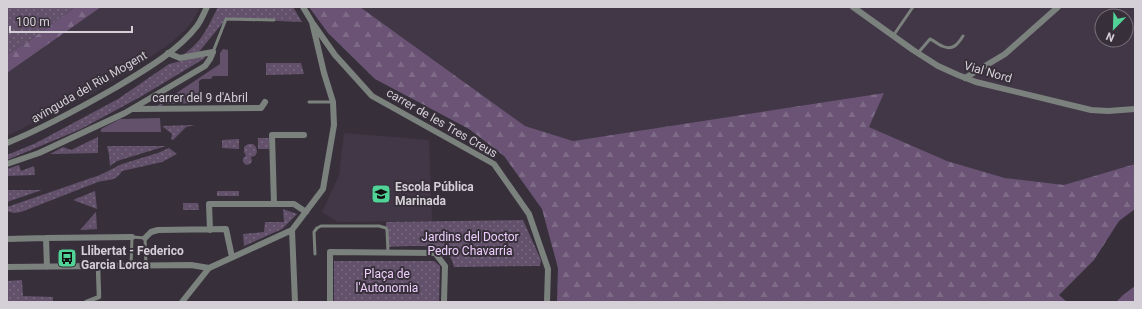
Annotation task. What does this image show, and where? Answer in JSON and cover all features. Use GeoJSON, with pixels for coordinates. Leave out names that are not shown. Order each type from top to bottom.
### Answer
{"type":"FeatureCollection","features":[{"type":"Feature","properties":{"kind":"street","name":"avinguda del Riu Mogent"},"geometry":{"type":"LineString","coordinates":[[7,143],[26,135],[93,100],[144,71],[182,42],[198,25],[207,7]]}},
{"type":"Feature","properties":{"kind":"street"},"geometry":{"type":"LineString","coordinates":[[182,302],[209,268],[292,230],[323,190],[334,125],[333,102],[324,74],[312,22],[303,7]]}},
{"type":"Feature","properties":{"kind":"street","name":"Vial Nord"},"geometry":{"type":"LineString","coordinates":[[853,7],[938,66],[976,82],[1091,110],[1108,111],[1135,109]]}},
{"type":"Feature","properties":{"kind":"street"},"geometry":{"type":"LineString","coordinates":[[965,78],[1005,54],[1058,7]]}},
{"type":"Feature","properties":{"kind":"street","name":"carrer de les Tres Creus"},"geometry":{"type":"LineString","coordinates":[[312,22],[335,55],[372,96],[494,164],[529,214],[548,269],[547,302]]}},
{"type":"Feature","properties":{"kind":"street"},"geometry":{"type":"LineString","coordinates":[[168,53],[180,58],[213,52]]}},
{"type":"Feature","properties":{"kind":"street","name":"carrer del 9 d'Abril"},"geometry":{"type":"LineString","coordinates":[[7,164],[39,153],[132,109],[205,66],[210,60],[213,52]]}},
{"type":"Feature","properties":{"kind":"street","name":"carrer del 9 d'Abril"},"geometry":{"type":"LineString","coordinates":[[132,109],[261,108],[265,102]]}},
{"type":"Feature","properties":{"kind":"street"},"geometry":{"type":"LineString","coordinates":[[274,204],[272,135],[304,135]]}},
{"type":"Feature","properties":{"kind":"street"},"geometry":{"type":"LineString","coordinates":[[210,230],[210,204],[294,204],[306,212]]}},
{"type":"Feature","properties":{"kind":"street"},"geometry":{"type":"LineString","coordinates":[[145,238],[151,232],[158,230],[226,230],[232,257]]}},
{"type":"Feature","properties":{"kind":"street"},"geometry":{"type":"LineString","coordinates":[[292,230],[295,302]]}},
{"type":"Feature","properties":{"kind":"street"},"geometry":{"type":"LineString","coordinates":[[7,239],[132,237]]}},
{"type":"Feature","properties":{"kind":"street"},"geometry":{"type":"LineString","coordinates":[[46,238],[47,267]]}},
{"type":"Feature","properties":{"kind":"street"},"geometry":{"type":"LineString","coordinates":[[330,302],[330,252],[435,253],[445,266],[444,302]]}},
{"type":"Feature","properties":{"kind":"street"},"geometry":{"type":"LineString","coordinates":[[7,267],[191,265],[209,268]]}},
{"type":"Feature","properties":{"kind":"street"},"geometry":{"type":"LineString","coordinates":[[86,302],[99,296],[98,267]]}},
{"type":"Feature","properties":{"kind":"lane"},"geometry":{"type":"LineString","coordinates":[[893,36],[913,7]]}},
{"type":"Feature","properties":{"kind":"lane","name":"carrer del 9 d'Abril"},"geometry":{"type":"LineString","coordinates":[[213,52],[226,19],[274,20]]}},
{"type":"Feature","properties":{"kind":"lane"},"geometry":{"type":"LineString","coordinates":[[918,53],[930,39],[942,46],[952,48],[957,45],[963,36]]}},
{"type":"Feature","properties":{"kind":"lane"},"geometry":{"type":"LineString","coordinates":[[310,102],[333,102]]}},
{"type":"Feature","properties":{"kind":"lane"},"geometry":{"type":"LineString","coordinates":[[315,254],[314,232],[321,226],[379,226],[386,228],[388,252]]}},
{"type":"Feature","properties":{"kind":"lane"},"geometry":{"type":"LineString","coordinates":[[131,266],[132,237],[145,238],[146,266]]}},
{"type":"Feature","properties":{"kind":"shaded area"},"geometry":{"type":"Polygon","coordinates":[[[101,7],[200,7],[186,29],[172,42],[134,68],[93,93],[7,136],[7,73],[101,7]]]}},
{"type":"Feature","properties":{"kind":"shaded area"},"geometry":{"type":"Polygon","coordinates":[[[360,7],[1135,7],[1135,164],[1064,186],[1005,178],[947,161],[869,127],[884,93],[573,141],[525,126],[360,7]]]}},
{"type":"Feature","properties":{"kind":"shaded area","name":"Escola Pública Marinada"},"geometry":{"type":"Polygon","coordinates":[[[344,133],[429,140],[432,221],[338,222],[322,212],[339,176],[344,133]]]}},
{"type":"Feature","properties":{"kind":"green space"},"geometry":{"type":"Polygon","coordinates":[[[7,7],[75,7],[26,43],[7,54],[7,7]]]}},
{"type":"Feature","properties":{"kind":"green space"},"geometry":{"type":"Polygon","coordinates":[[[75,7],[101,7],[7,73],[7,54],[26,43],[75,7]]]}},
{"type":"Feature","properties":{"kind":"green space"},"geometry":{"type":"Polygon","coordinates":[[[218,7],[293,7],[302,22],[226,19],[198,53],[187,56],[184,54],[196,44],[208,27],[218,7]]]}},
{"type":"Feature","properties":{"kind":"green space"},"geometry":{"type":"Polygon","coordinates":[[[309,7],[360,7],[525,126],[573,141],[884,93],[869,127],[947,161],[1005,178],[1064,185],[1135,164],[1135,209],[1119,221],[1094,260],[1059,295],[1067,302],[557,302],[558,268],[542,209],[504,156],[469,129],[375,79],[328,33],[309,7]]]}},
{"type":"Feature","properties":{"kind":"green space"},"geometry":{"type":"Polygon","coordinates":[[[223,49],[228,50],[228,76],[213,76],[211,79],[202,79],[199,81],[199,103],[163,104],[161,107],[157,106],[220,64],[220,53],[223,49]]]}},
{"type":"Feature","properties":{"kind":"green space"},"geometry":{"type":"Polygon","coordinates":[[[204,56],[205,58],[142,96],[81,129],[7,160],[7,155],[36,143],[118,99],[169,64],[204,56]]]}},
{"type":"Feature","properties":{"kind":"green space"},"geometry":{"type":"Polygon","coordinates":[[[266,63],[301,63],[304,74],[266,75],[266,63]]]}},
{"type":"Feature","properties":{"kind":"green space"},"geometry":{"type":"Polygon","coordinates":[[[160,118],[161,132],[101,132],[101,129],[120,119],[160,118]]]}},
{"type":"Feature","properties":{"kind":"green space"},"geometry":{"type":"Polygon","coordinates":[[[195,125],[186,127],[173,140],[171,139],[172,134],[162,126],[195,125]]]}},
{"type":"Feature","properties":{"kind":"green space"},"geometry":{"type":"Polygon","coordinates":[[[98,137],[98,153],[50,154],[63,147],[71,150],[98,137]]]}},
{"type":"Feature","properties":{"kind":"green space"},"geometry":{"type":"Polygon","coordinates":[[[258,138],[269,138],[269,149],[258,149],[258,138]]]}},
{"type":"Feature","properties":{"kind":"green space"},"geometry":{"type":"Polygon","coordinates":[[[239,139],[239,149],[222,148],[222,140],[239,139]]]}},
{"type":"Feature","properties":{"kind":"green space"},"geometry":{"type":"Polygon","coordinates":[[[248,144],[253,144],[256,147],[257,152],[255,156],[251,157],[252,161],[250,164],[246,165],[243,162],[243,158],[246,156],[244,147],[248,144]]]}},
{"type":"Feature","properties":{"kind":"green space"},"geometry":{"type":"Polygon","coordinates":[[[107,146],[166,146],[117,161],[110,166],[107,146]]]}},
{"type":"Feature","properties":{"kind":"green space"},"geometry":{"type":"Polygon","coordinates":[[[169,148],[177,154],[162,162],[122,171],[114,179],[98,182],[21,212],[14,213],[7,211],[7,207],[100,175],[122,164],[169,148]]]}},
{"type":"Feature","properties":{"kind":"green space"},"geometry":{"type":"Polygon","coordinates":[[[19,165],[21,171],[34,166],[35,175],[7,176],[7,169],[19,165]]]}},
{"type":"Feature","properties":{"kind":"green space"},"geometry":{"type":"Polygon","coordinates":[[[7,190],[42,190],[7,202],[7,190]]]}},
{"type":"Feature","properties":{"kind":"green space"},"geometry":{"type":"Polygon","coordinates":[[[95,191],[97,209],[73,200],[95,191]]]}},
{"type":"Feature","properties":{"kind":"green space"},"geometry":{"type":"Polygon","coordinates":[[[217,191],[239,191],[239,196],[217,196],[217,191]]]}},
{"type":"Feature","properties":{"kind":"green space"},"geometry":{"type":"Polygon","coordinates":[[[183,203],[198,203],[199,210],[183,210],[183,203]]]}},
{"type":"Feature","properties":{"kind":"green space"},"geometry":{"type":"Polygon","coordinates":[[[283,209],[297,214],[282,229],[244,246],[243,234],[264,232],[265,222],[284,222],[283,209]]]}},
{"type":"Feature","properties":{"kind":"green space"},"geometry":{"type":"Polygon","coordinates":[[[96,212],[97,229],[80,230],[96,212]]]}},
{"type":"Feature","properties":{"kind":"green space","name":"Jardins del Doctor Pedro Chavarría"},"geometry":{"type":"Polygon","coordinates":[[[523,220],[541,260],[540,266],[454,267],[449,255],[445,251],[435,247],[388,247],[386,222],[523,220]]]}},
{"type":"Feature","properties":{"kind":"green space","name":"Plaça de l'Autonomia"},"geometry":{"type":"Polygon","coordinates":[[[334,261],[434,261],[440,266],[439,302],[334,302],[334,261]]]}},
{"type":"Feature","properties":{"kind":"green space"},"geometry":{"type":"Polygon","coordinates":[[[22,280],[23,296],[53,297],[53,302],[7,302],[7,281],[22,280]]]}},
{"type":"Feature","properties":{"kind":"green space"},"geometry":{"type":"Polygon","coordinates":[[[1135,286],[1135,302],[1116,302],[1123,295],[1135,286]]]}},
{"type":"Feature","properties":{"kind":"place","name":"Escola Pública Marinada"},"geometry":{"type":"Point","coordinates":[381,194]}},
{"type":"Feature","properties":{"kind":"place","name":"Llibertat - Federico Garcia Lorca"},"geometry":{"type":"Point","coordinates":[67,258]}}]}
